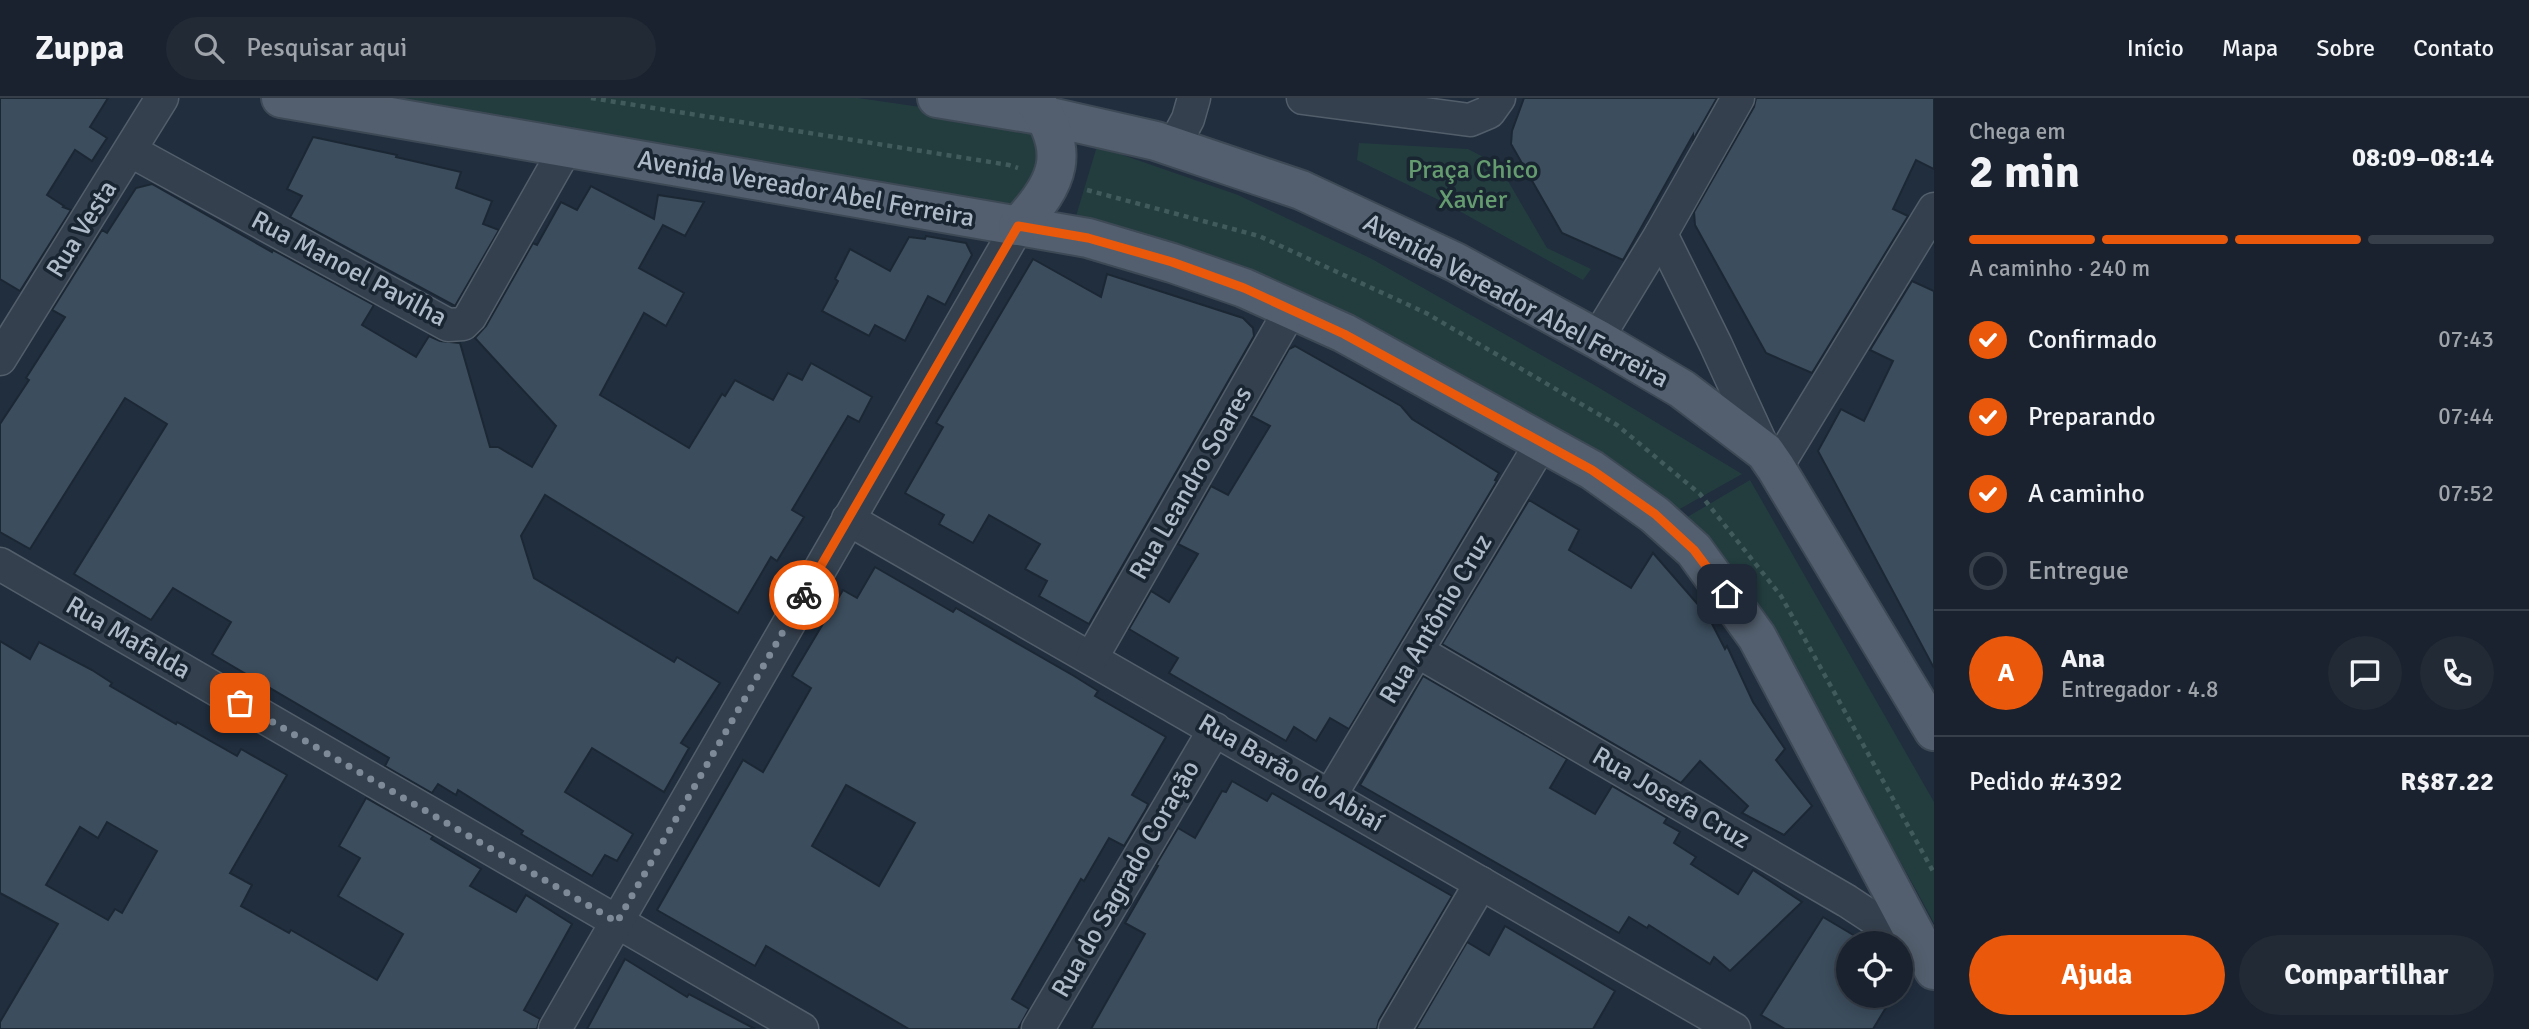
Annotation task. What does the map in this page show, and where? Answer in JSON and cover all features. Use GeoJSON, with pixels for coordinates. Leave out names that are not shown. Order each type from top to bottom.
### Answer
{"type":"FeatureCollection","features":[{"type":"Feature","properties":{"kind":"main road","name":"Avenida Vereador Abel Ferreira"},"geometry":{"type":"LineString","coordinates":[[281,98],[1088,238],[1172,262],[1244,288],[1344,334],[1592,470],[1655,514],[1694,550],[1757,638],[1928,960]]}},
{"type":"Feature","properties":{"kind":"main road","name":"Avenida Vereador Abel Ferreira"},"geometry":{"type":"LineString","coordinates":[[937,98],[1039,107],[1173,147],[1301,190],[1455,262],[1597,339],[1682,389],[1770,460],[1934,731]]}},
{"type":"Feature","properties":{"kind":"main road"},"geometry":{"type":"LineString","coordinates":[[1018,226],[1038,205],[1054,180],[1058,154],[1039,107]]}},
{"type":"Feature","properties":{"kind":"street","name":"Rua Vesta"},"geometry":{"type":"LineString","coordinates":[[0,359],[162,98]]}},
{"type":"Feature","properties":{"kind":"street"},"geometry":{"type":"LineString","coordinates":[[1173,147],[1188,119],[1194,98]]}},
{"type":"Feature","properties":{"kind":"street"},"geometry":{"type":"LineString","coordinates":[[1303,98],[1470,120],[1489,112],[1499,98]]}},
{"type":"Feature","properties":{"kind":"street"},"geometry":{"type":"LineString","coordinates":[[1597,339],[1661,234],[1738,98]]}},
{"type":"Feature","properties":{"kind":"street","name":"Rua Manoel Pavilha"},"geometry":{"type":"LineString","coordinates":[[131,151],[448,325],[463,324],[470,317],[566,148]]}},
{"type":"Feature","properties":{"kind":"street"},"geometry":{"type":"LineString","coordinates":[[1770,460],[1934,209]]}},
{"type":"Feature","properties":{"kind":"street"},"geometry":{"type":"LineString","coordinates":[[555,1029],[1018,226]]}},
{"type":"Feature","properties":{"kind":"street"},"geometry":{"type":"LineString","coordinates":[[1661,234],[1770,460]]}},
{"type":"Feature","properties":{"kind":"street","name":"Rua Leandro Soares"},"geometry":{"type":"LineString","coordinates":[[1092,657],[1290,309]]}},
{"type":"Feature","properties":{"kind":"street","name":"Rua Antônio Cruz"},"geometry":{"type":"LineString","coordinates":[[1330,796],[1542,442]]}},
{"type":"Feature","properties":{"kind":"street","name":"Rua Barão do Abiaí"},"geometry":{"type":"LineString","coordinates":[[848,519],[1092,657],[1734,1029]]}},
{"type":"Feature","properties":{"kind":"street","name":"Rua Mafalda"},"geometry":{"type":"LineString","coordinates":[[0,564],[802,1029]]}},
{"type":"Feature","properties":{"kind":"street","name":"Rua Josefa Cruz"},"geometry":{"type":"LineString","coordinates":[[1417,650],[1847,901],[1928,960]]}},
{"type":"Feature","properties":{"kind":"street","name":"Rua do Sagrado Coração"},"geometry":{"type":"LineString","coordinates":[[1038,1029],[1214,729]]}},
{"type":"Feature","properties":{"kind":"street"},"geometry":{"type":"LineString","coordinates":[[1395,1029],[1481,883]]}},
{"type":"Feature","properties":{"kind":"green space"},"geometry":{"type":"Polygon","coordinates":[[[324,98],[858,98],[1039,124],[1037,180],[1024,214],[324,98]]]}},
{"type":"Feature","properties":{"kind":"green space","name":"Praça Chico Xavier"},"geometry":{"type":"Polygon","coordinates":[[[1359,143],[1468,149],[1491,161],[1508,181],[1547,248],[1591,269],[1583,280],[1445,203],[1357,160],[1359,143]]]}},
{"type":"Feature","properties":{"kind":"green space"},"geometry":{"type":"Polygon","coordinates":[[[1097,146],[1238,195],[1372,259],[1596,386],[1742,474],[1669,515],[1173,249],[1076,216],[1097,146]]]}},
{"type":"Feature","properties":{"kind":"green space"},"geometry":{"type":"Polygon","coordinates":[[[1750,480],[1934,802],[1934,923],[1845,768],[1684,519],[1750,480]]]}},
{"type":"Feature","properties":{"kind":"building"},"geometry":{"type":"Polygon","coordinates":[[[0,98],[108,98],[90,127],[107,138],[92,161],[75,150],[47,195],[71,210],[20,291],[0,279],[0,98]]]}},
{"type":"Feature","properties":{"kind":"building"},"geometry":{"type":"Polygon","coordinates":[[[1524,98],[1717,98],[1693,140],[1693,135],[1623,260],[1562,233],[1511,144],[1512,131],[1524,98]]]}},
{"type":"Feature","properties":{"kind":"building"},"geometry":{"type":"Polygon","coordinates":[[[1756,98],[1934,98],[1934,169],[1916,160],[1893,209],[1908,216],[1812,373],[1766,353],[1695,225],[1694,212],[1754,107],[1756,98]]]}},
{"type":"Feature","properties":{"kind":"building"},"geometry":{"type":"Polygon","coordinates":[[[313,137],[461,172],[456,188],[492,201],[483,224],[499,230],[455,306],[290,217],[302,196],[287,189],[313,137]]]}},
{"type":"Feature","properties":{"kind":"building"},"geometry":{"type":"Polygon","coordinates":[[[152,184],[272,252],[273,250],[374,305],[362,325],[416,357],[429,336],[440,341],[460,343],[490,447],[498,447],[532,467],[556,426],[475,338],[486,326],[533,243],[537,245],[561,202],[577,210],[591,186],[654,219],[658,195],[704,202],[685,236],[663,225],[639,268],[684,293],[666,326],[644,313],[600,395],[689,448],[722,394],[725,396],[735,380],[773,400],[788,373],[802,380],[811,363],[872,397],[859,422],[848,416],[792,510],[804,517],[777,561],[771,557],[738,613],[545,495],[521,536],[534,578],[674,662],[677,657],[720,683],[681,743],[689,748],[664,792],[592,748],[565,792],[633,834],[617,861],[605,855],[592,876],[521,834],[523,831],[458,790],[456,795],[438,784],[432,793],[385,766],[389,758],[212,654],[231,622],[173,588],[151,620],[74,574],[167,424],[125,398],[30,549],[0,532],[0,424],[65,317],[52,310],[102,230],[107,233],[136,188],[152,184]]]}},
{"type":"Feature","properties":{"kind":"building"},"geometry":{"type":"Polygon","coordinates":[[[926,236],[966,243],[972,255],[945,305],[928,296],[905,341],[875,325],[869,336],[822,311],[838,281],[835,279],[850,249],[890,271],[909,237],[925,239],[926,236]]]}},
{"type":"Feature","properties":{"kind":"building"},"geometry":{"type":"Polygon","coordinates":[[[1033,259],[1101,297],[1107,274],[1243,318],[1253,328],[1254,336],[1089,624],[1039,596],[1047,581],[1025,569],[1040,544],[989,515],[973,543],[939,524],[944,515],[905,493],[943,427],[936,423],[1033,259]]]}},
{"type":"Feature","properties":{"kind":"building"},"geometry":{"type":"Polygon","coordinates":[[[1912,281],[1934,291],[1934,668],[1818,451],[1841,409],[1864,421],[1893,361],[1870,350],[1912,281]]]}},
{"type":"Feature","properties":{"kind":"building"},"geometry":{"type":"Polygon","coordinates":[[[1295,346],[1401,406],[1412,419],[1499,473],[1495,480],[1497,481],[1349,729],[1330,718],[1316,741],[1294,727],[1286,741],[1169,673],[1178,658],[1129,629],[1151,591],[1169,602],[1198,554],[1178,544],[1211,486],[1228,495],[1270,426],[1251,416],[1289,349],[1295,346]]]}},
{"type":"Feature","properties":{"kind":"building"},"geometry":{"type":"Polygon","coordinates":[[[1529,500],[1579,530],[1569,550],[1631,588],[1653,553],[1708,616],[1725,649],[1727,646],[1753,702],[1785,749],[1776,760],[1812,806],[1784,835],[1742,813],[1748,806],[1700,761],[1681,783],[1442,644],[1529,500]]]}},
{"type":"Feature","properties":{"kind":"building"},"geometry":{"type":"Polygon","coordinates":[[[875,567],[953,612],[956,608],[1074,676],[1098,691],[1095,696],[1166,737],[1132,795],[1148,804],[1146,809],[1124,846],[1109,838],[1084,881],[1081,879],[1012,999],[1029,1009],[1018,1029],[909,1029],[766,946],[755,966],[657,910],[743,760],[763,772],[811,688],[792,676],[843,590],[857,598],[875,567]],[[846,785],[812,846],[879,886],[915,823],[846,785]]]}},
{"type":"Feature","properties":{"kind":"building"},"geometry":{"type":"Polygon","coordinates":[[[0,641],[30,659],[39,642],[92,670],[112,683],[110,686],[176,724],[177,722],[237,756],[241,749],[287,775],[230,873],[252,885],[241,906],[289,933],[291,930],[377,980],[403,934],[338,896],[360,858],[339,846],[366,798],[433,836],[431,839],[481,869],[470,886],[516,912],[526,895],[572,924],[524,1010],[540,1019],[537,1029],[0,1029],[0,1022],[58,924],[0,893],[0,641]],[[107,822],[98,838],[80,827],[46,885],[108,920],[115,909],[122,913],[157,851],[107,822]]]}},
{"type":"Feature","properties":{"kind":"building"},"geometry":{"type":"Polygon","coordinates":[[[1423,676],[1567,759],[1550,788],[1595,814],[1612,786],[1667,818],[1664,823],[1680,832],[1674,843],[1696,857],[1691,864],[1738,894],[1753,870],[1802,902],[1730,971],[1714,957],[1710,964],[1649,925],[1647,928],[1629,917],[1619,933],[1360,785],[1423,676]]]}},
{"type":"Feature","properties":{"kind":"building"},"geometry":{"type":"Polygon","coordinates":[[[1232,781],[1267,801],[1272,793],[1452,896],[1379,1020],[1377,1029],[1091,1029],[1145,934],[1125,923],[1158,866],[1156,865],[1178,828],[1195,838],[1222,791],[1226,792],[1232,781]]]}},
{"type":"Feature","properties":{"kind":"building"},"geometry":{"type":"Polygon","coordinates":[[[1823,917],[1847,931],[1836,931],[1836,1008],[1886,1008],[1873,1029],[1785,1029],[1761,1015],[1823,917]]]}},
{"type":"Feature","properties":{"kind":"building"},"geometry":{"type":"Polygon","coordinates":[[[1505,926],[1615,991],[1593,1029],[1416,1029],[1467,942],[1489,955],[1505,926]]]}},
{"type":"Feature","properties":{"kind":"building"},"geometry":{"type":"Polygon","coordinates":[[[625,959],[687,997],[689,994],[755,1029],[587,1029],[625,959]]]}},
{"type":"Feature","properties":{"kind":"way so far"},"geometry":{"type":"LineString","coordinates":[[240,703],[617,922],[804,595]]}},
{"type":"Feature","properties":{"kind":"route"},"geometry":{"type":"LineString","coordinates":[[804,595],[1018,226],[1088,238],[1172,262],[1244,288],[1344,334],[1592,470],[1655,514],[1694,550],[1727,594]]}}]}
